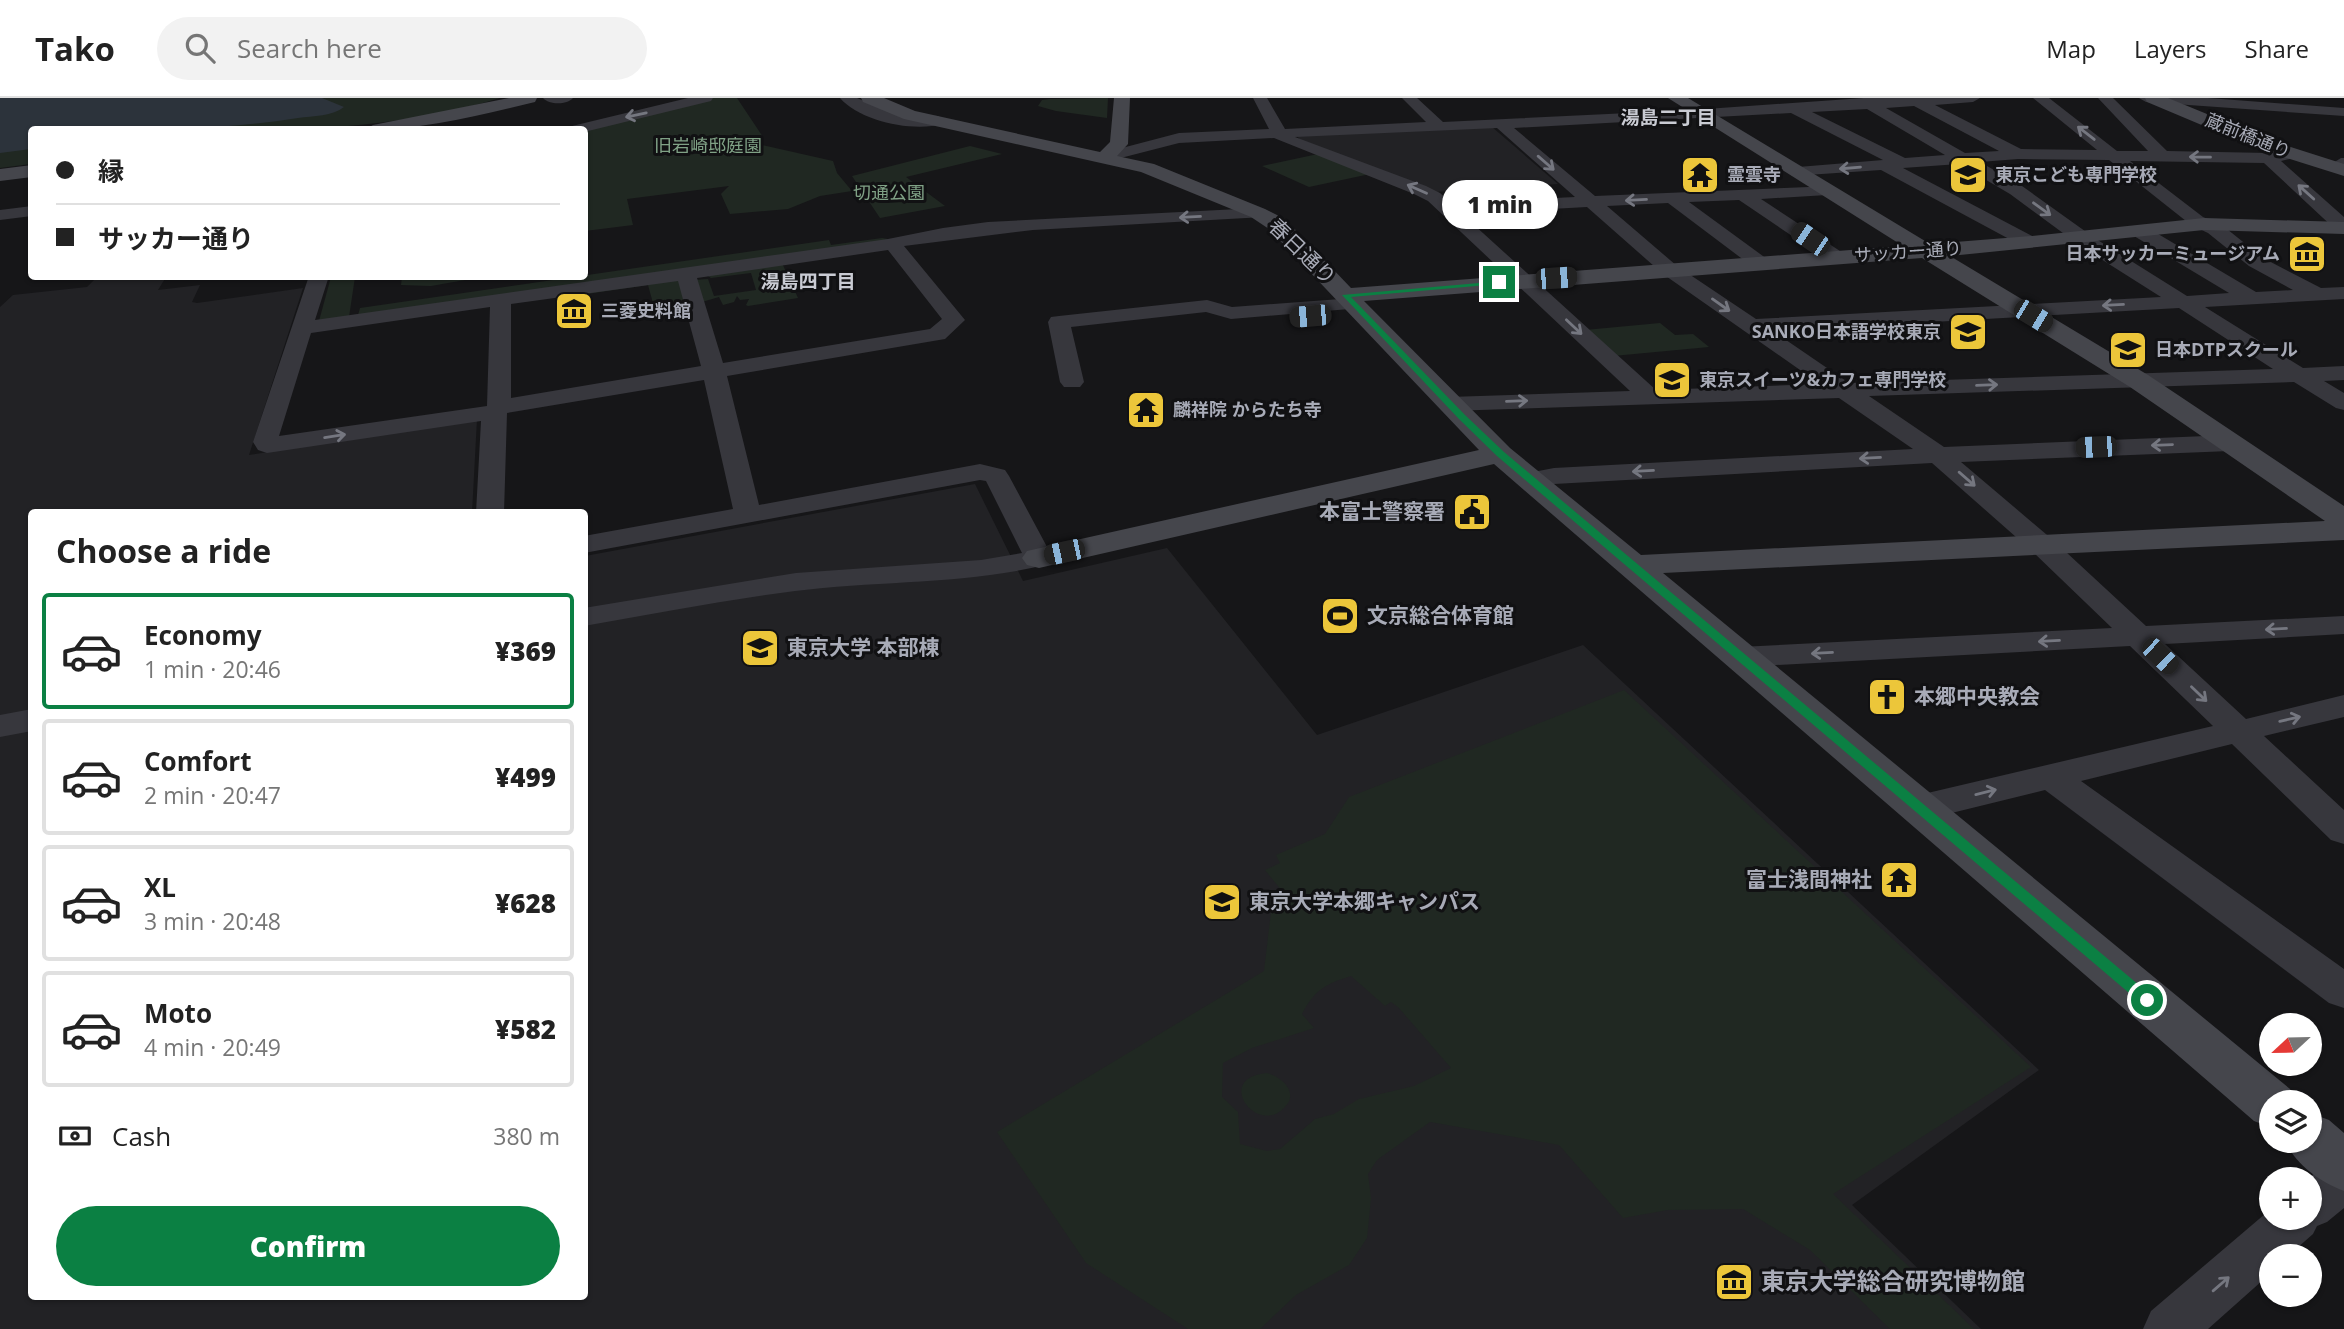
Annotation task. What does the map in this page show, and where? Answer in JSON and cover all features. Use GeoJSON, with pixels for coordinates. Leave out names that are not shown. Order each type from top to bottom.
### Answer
{"type":"FeatureCollection","features":[{"type":"Feature","properties":{"kind":"street"},"geometry":{"type":"LineString","coordinates":[[396,126],[459,115],[529,98]]}},
{"type":"Feature","properties":{"kind":"street"},"geometry":{"type":"LineString","coordinates":[[550,98],[566,98]]}},
{"type":"Feature","properties":{"kind":"street"},"geometry":{"type":"LineString","coordinates":[[588,126],[706,98]]}},
{"type":"Feature","properties":{"kind":"street"},"geometry":{"type":"LineString","coordinates":[[847,98],[878,114],[908,121],[934,118]]}},
{"type":"Feature","properties":{"kind":"street","name":"春日通り"},"geometry":{"type":"LineString","coordinates":[[869,98],[895,110],[1030,143],[1045,143],[1105,157],[1163,173],[1258,213],[1285,231],[1500,454],[2259,1094]]}},
{"type":"Feature","properties":{"kind":"street","name":"春日通り"},"geometry":{"type":"LineString","coordinates":[[887,98],[934,118]]}},
{"type":"Feature","properties":{"kind":"street"},"geometry":{"type":"LineString","coordinates":[[1105,157],[1119,144],[1122,98]]}},
{"type":"Feature","properties":{"kind":"street"},"geometry":{"type":"LineString","coordinates":[[1260,98],[1282,138],[1420,190],[1447,209],[1650,397]]}},
{"type":"Feature","properties":{"kind":"street"},"geometry":{"type":"LineString","coordinates":[[1409,98],[1440,127]]}},
{"type":"Feature","properties":{"kind":"street"},"geometry":{"type":"LineString","coordinates":[[1676,98],[2139,381],[2344,520]]}},
{"type":"Feature","properties":{"kind":"street"},"geometry":{"type":"LineString","coordinates":[[1773,98],[1903,163]]}},
{"type":"Feature","properties":{"kind":"street"},"geometry":{"type":"LineString","coordinates":[[1105,157],[1179,138],[1523,123],[1793,108],[1864,101],[1970,98]]}},
{"type":"Feature","properties":{"kind":"street"},"geometry":{"type":"LineString","coordinates":[[2040,98],[2256,262],[2344,309]]}},
{"type":"Feature","properties":{"kind":"street"},"geometry":{"type":"LineString","coordinates":[[2105,98],[2162,156]]}},
{"type":"Feature","properties":{"kind":"street"},"geometry":{"type":"LineString","coordinates":[[2146,98],[2338,112]]}},
{"type":"Feature","properties":{"kind":"street","name":"蔵前橋通り"},"geometry":{"type":"LineString","coordinates":[[2154,98],[2292,155],[2343,165]]}},
{"type":"Feature","properties":{"kind":"street"},"geometry":{"type":"LineString","coordinates":[[2244,98],[2266,107]]}},
{"type":"Feature","properties":{"kind":"street"},"geometry":{"type":"LineString","coordinates":[[2313,98],[2338,112]]}},
{"type":"Feature","properties":{"kind":"street","name":"蔵前橋通り"},"geometry":{"type":"LineString","coordinates":[[2172,99],[2292,148],[2343,165]]}},
{"type":"Feature","properties":{"kind":"street"},"geometry":{"type":"LineString","coordinates":[[1913,100],[2018,155]]}},
{"type":"Feature","properties":{"kind":"street"},"geometry":{"type":"LineString","coordinates":[[1864,101],[2016,190],[2082,238],[2344,403]]}},
{"type":"Feature","properties":{"kind":"street"},"geometry":{"type":"LineString","coordinates":[[1503,105],[1523,123]]}},
{"type":"Feature","properties":{"kind":"street"},"geometry":{"type":"LineString","coordinates":[[1501,124],[1670,270],[1938,455],[2043,545],[2344,831]]}},
{"type":"Feature","properties":{"kind":"street"},"geometry":{"type":"LineString","coordinates":[[1798,172],[2018,155],[2268,158],[2292,155]]}},
{"type":"Feature","properties":{"kind":"street"},"geometry":{"type":"LineString","coordinates":[[2268,158],[2344,227]]}},
{"type":"Feature","properties":{"kind":"street"},"geometry":{"type":"LineString","coordinates":[[1884,165],[2031,243]]}},
{"type":"Feature","properties":{"kind":"street"},"geometry":{"type":"LineString","coordinates":[[0,175],[28,172]]}},
{"type":"Feature","properties":{"kind":"street"},"geometry":{"type":"LineString","coordinates":[[1447,209],[1827,190]]}},
{"type":"Feature","properties":{"kind":"street"},"geometry":{"type":"LineString","coordinates":[[1744,195],[1836,257]]}},
{"type":"Feature","properties":{"kind":"street"},"geometry":{"type":"LineString","coordinates":[[1672,198],[1760,263]]}},
{"type":"Feature","properties":{"kind":"street"},"geometry":{"type":"LineString","coordinates":[[0,215],[28,212]]}},
{"type":"Feature","properties":{"kind":"street"},"geometry":{"type":"LineString","coordinates":[[302,328],[893,244],[913,238],[985,227],[1258,213]]}},
{"type":"Feature","properties":{"kind":"street","name":"サッカー通り"},"geometry":{"type":"LineString","coordinates":[[1354,304],[1525,280],[2031,243],[2204,224],[2344,227]]}},
{"type":"Feature","properties":{"kind":"street"},"geometry":{"type":"LineString","coordinates":[[2141,232],[2250,297]]}},
{"type":"Feature","properties":{"kind":"street"},"geometry":{"type":"LineString","coordinates":[[318,280],[265,442],[267,445],[937,334],[954,320],[893,244]]}},
{"type":"Feature","properties":{"kind":"street"},"geometry":{"type":"LineString","coordinates":[[686,274],[714,371],[748,515]]}},
{"type":"Feature","properties":{"kind":"street"},"geometry":{"type":"LineString","coordinates":[[1751,326],[2344,293]]}},
{"type":"Feature","properties":{"kind":"street"},"geometry":{"type":"LineString","coordinates":[[490,509],[501,300]]}},
{"type":"Feature","properties":{"kind":"street"},"geometry":{"type":"LineString","coordinates":[[1072,382],[1059,321],[1208,306],[1231,313],[1253,312],[1259,321],[1354,304]]}},
{"type":"Feature","properties":{"kind":"street"},"geometry":{"type":"LineString","coordinates":[[1449,404],[2344,373]]}},
{"type":"Feature","properties":{"kind":"street"},"geometry":{"type":"LineString","coordinates":[[1531,480],[1554,476],[1938,455],[2230,443]]}},
{"type":"Feature","properties":{"kind":"street"},"geometry":{"type":"LineString","coordinates":[[588,616],[796,582],[981,569],[1500,454]]}},
{"type":"Feature","properties":{"kind":"street"},"geometry":{"type":"LineString","coordinates":[[588,544],[980,472],[996,476],[1039,558]]}},
{"type":"Feature","properties":{"kind":"street"},"geometry":{"type":"LineString","coordinates":[[1633,566],[2344,530]]}},
{"type":"Feature","properties":{"kind":"street"},"geometry":{"type":"LineString","coordinates":[[1740,657],[2344,625]]}},
{"type":"Feature","properties":{"kind":"street"},"geometry":{"type":"LineString","coordinates":[[1919,808],[2344,706]]}},
{"type":"Feature","properties":{"kind":"street"},"geometry":{"type":"LineString","coordinates":[[0,726],[28,721]]}},
{"type":"Feature","properties":{"kind":"street"},"geometry":{"type":"LineString","coordinates":[[2050,776],[2344,992]]}},
{"type":"Feature","properties":{"kind":"street"},"geometry":{"type":"LineString","coordinates":[[2322,1147],[2344,1166]]}},
{"type":"Feature","properties":{"kind":"street"},"geometry":{"type":"LineString","coordinates":[[2322,1196],[2344,1178]]}},
{"type":"Feature","properties":{"kind":"street"},"geometry":{"type":"LineString","coordinates":[[2169,1329],[2282,1230]]}},
{"type":"Feature","properties":{"kind":"shaded area"},"geometry":{"type":"Polygon","coordinates":[[[0,98],[322,98],[344,107],[322,115],[232,126],[28,126],[28,149],[0,153],[0,98]]]}},
{"type":"Feature","properties":{"kind":"shaded area"},"geometry":{"type":"Polygon","coordinates":[[[1492,127],[1558,184],[1434,192],[1303,143],[1297,136],[1492,127]]]}},
{"type":"Feature","properties":{"kind":"shaded area","name":"東京大学本郷キャンパス"},"geometry":{"type":"Polygon","coordinates":[[[94,280],[164,280],[158,290],[200,285],[192,302],[197,303],[303,288],[249,455],[477,419],[472,509],[28,509],[28,1300],[588,1300],[588,555],[975,484],[1023,581],[1167,548],[1317,735],[1583,645],[2039,1070],[1852,1205],[1981,1329],[0,1329],[0,307],[13,295],[87,287],[94,280]]]}},
{"type":"Feature","properties":{"kind":"green space"},"geometry":{"type":"Polygon","coordinates":[[[0,98],[500,98],[444,112],[347,126],[28,126],[28,164],[0,168],[0,98]]]}},
{"type":"Feature","properties":{"kind":"green space","name":"旧岩崎邸庭園"},"geometry":{"type":"Polygon","coordinates":[[[712,98],[737,98],[763,137],[754,138],[757,144],[833,161],[837,173],[852,191],[820,196],[788,209],[730,214],[721,194],[729,186],[627,199],[633,225],[588,231],[588,129],[712,98]]]}},
{"type":"Feature","properties":{"kind":"green space"},"geometry":{"type":"Polygon","coordinates":[[[1108,98],[1107,118],[1038,106],[1042,100],[1050,99],[1108,98]]]}},
{"type":"Feature","properties":{"kind":"green space","name":"切通公園"},"geometry":{"type":"Polygon","coordinates":[[[970,146],[1002,154],[906,177],[945,206],[880,218],[852,176],[970,146]]]}},
{"type":"Feature","properties":{"kind":"green space"},"geometry":{"type":"Polygon","coordinates":[[[1318,154],[1370,174],[1309,187],[1262,166],[1318,154]]]}},
{"type":"Feature","properties":{"kind":"green space"},"geometry":{"type":"Polygon","coordinates":[[[882,238],[893,240],[357,319],[360,308],[553,280],[588,280],[588,275],[829,240],[831,245],[882,238]]]}},
{"type":"Feature","properties":{"kind":"green space"},"geometry":{"type":"Polygon","coordinates":[[[782,263],[798,298],[748,306],[746,305],[749,299],[740,300],[737,296],[734,302],[723,305],[719,297],[702,302],[694,280],[708,279],[714,296],[756,290],[751,273],[711,278],[704,273],[782,263]]]}},
{"type":"Feature","properties":{"kind":"green space"},"geometry":{"type":"Polygon","coordinates":[[[679,277],[689,311],[656,314],[648,285],[580,295],[577,292],[679,277]]]}},
{"type":"Feature","properties":{"kind":"green space"},"geometry":{"type":"Polygon","coordinates":[[[330,280],[355,280],[349,317],[319,321],[330,280]]]}},
{"type":"Feature","properties":{"kind":"green space"},"geometry":{"type":"Polygon","coordinates":[[[402,280],[465,280],[431,286],[401,285],[402,280]]]}},
{"type":"Feature","properties":{"kind":"green space"},"geometry":{"type":"Polygon","coordinates":[[[1660,323],[1675,335],[1693,334],[1709,347],[1613,356],[1585,330],[1660,323]]]}},
{"type":"Feature","properties":{"kind":"green space"},"geometry":{"type":"Polygon","coordinates":[[[1624,690],[2031,1067],[1833,1194],[1974,1329],[1890,1329],[1810,1250],[1743,1209],[1668,1210],[1623,1218],[1559,1145],[1430,1122],[1377,1160],[1368,1174],[1371,1198],[1367,1238],[1349,1265],[1296,1295],[1260,1329],[1188,1329],[1086,1263],[997,1132],[1264,971],[1273,895],[1282,891],[1265,870],[1280,863],[1276,855],[1325,834],[1349,797],[1624,690]],[[1351,976],[1342,979],[1322,989],[1302,1014],[1314,1028],[1252,1048],[1223,1063],[1222,1097],[1238,1112],[1240,1144],[1267,1151],[1280,1149],[1315,1119],[1334,1114],[1359,1099],[1414,1086],[1451,1068],[1398,1007],[1391,1002],[1385,1006],[1351,976]]]}},
{"type":"Feature","properties":{"kind":"green space"},"geometry":{"type":"Polygon","coordinates":[[[1267,1073],[1278,1078],[1290,1091],[1284,1108],[1273,1115],[1262,1115],[1253,1111],[1245,1103],[1242,1094],[1243,1085],[1251,1077],[1267,1073]]]}},
{"type":"Feature","properties":{"kind":"place","name":"霊雲寺"},"geometry":{"type":"Point","coordinates":[1700,175]}},
{"type":"Feature","properties":{"kind":"place","name":"東京こども専門学校"},"geometry":{"type":"Point","coordinates":[1968,175]}},
{"type":"Feature","properties":{"kind":"place","name":"日本サッカーミュージアム"},"geometry":{"type":"Point","coordinates":[2307,254]}},
{"type":"Feature","properties":{"kind":"place","name":"三菱史料館"},"geometry":{"type":"Point","coordinates":[574,311]}},
{"type":"Feature","properties":{"kind":"place","name":"SANKO日本語学校東京"},"geometry":{"type":"Point","coordinates":[1968,332]}},
{"type":"Feature","properties":{"kind":"place","name":"日本DTPスクール"},"geometry":{"type":"Point","coordinates":[2128,350]}},
{"type":"Feature","properties":{"kind":"place","name":"東京スイーツ&カフェ専門学校"},"geometry":{"type":"Point","coordinates":[1672,380]}},
{"type":"Feature","properties":{"kind":"place","name":"麟祥院 からたち寺"},"geometry":{"type":"Point","coordinates":[1146,410]}},
{"type":"Feature","properties":{"kind":"place","name":"本富士警察署"},"geometry":{"type":"Point","coordinates":[1472,512]}},
{"type":"Feature","properties":{"kind":"place","name":"文京総合体育館"},"geometry":{"type":"Point","coordinates":[1340,616]}},
{"type":"Feature","properties":{"kind":"place","name":"東京大学 本部棟"},"geometry":{"type":"Point","coordinates":[760,648]}},
{"type":"Feature","properties":{"kind":"place","name":"本郷中央教会"},"geometry":{"type":"Point","coordinates":[1887,697]}},
{"type":"Feature","properties":{"kind":"place","name":"富士浅間神社"},"geometry":{"type":"Point","coordinates":[1899,880]}},
{"type":"Feature","properties":{"kind":"place","name":"東京大学本郷キャンパス"},"geometry":{"type":"Point","coordinates":[1222,902]}},
{"type":"Feature","properties":{"kind":"place","name":"東京大学総合研究博物館"},"geometry":{"type":"Point","coordinates":[1734,1282]}},
{"type":"Feature","properties":{"kind":"district","name":"湯島二丁目"},"geometry":{"type":"Point","coordinates":[1668,117]}},
{"type":"Feature","properties":{"kind":"district","name":"湯島四丁目"},"geometry":{"type":"Point","coordinates":[808,281]}},
{"type":"Feature","properties":{"kind":"route"},"geometry":{"type":"LineString","coordinates":[[1499,282],[1346,295],[1500,454],[2147,1000]]}}]}
